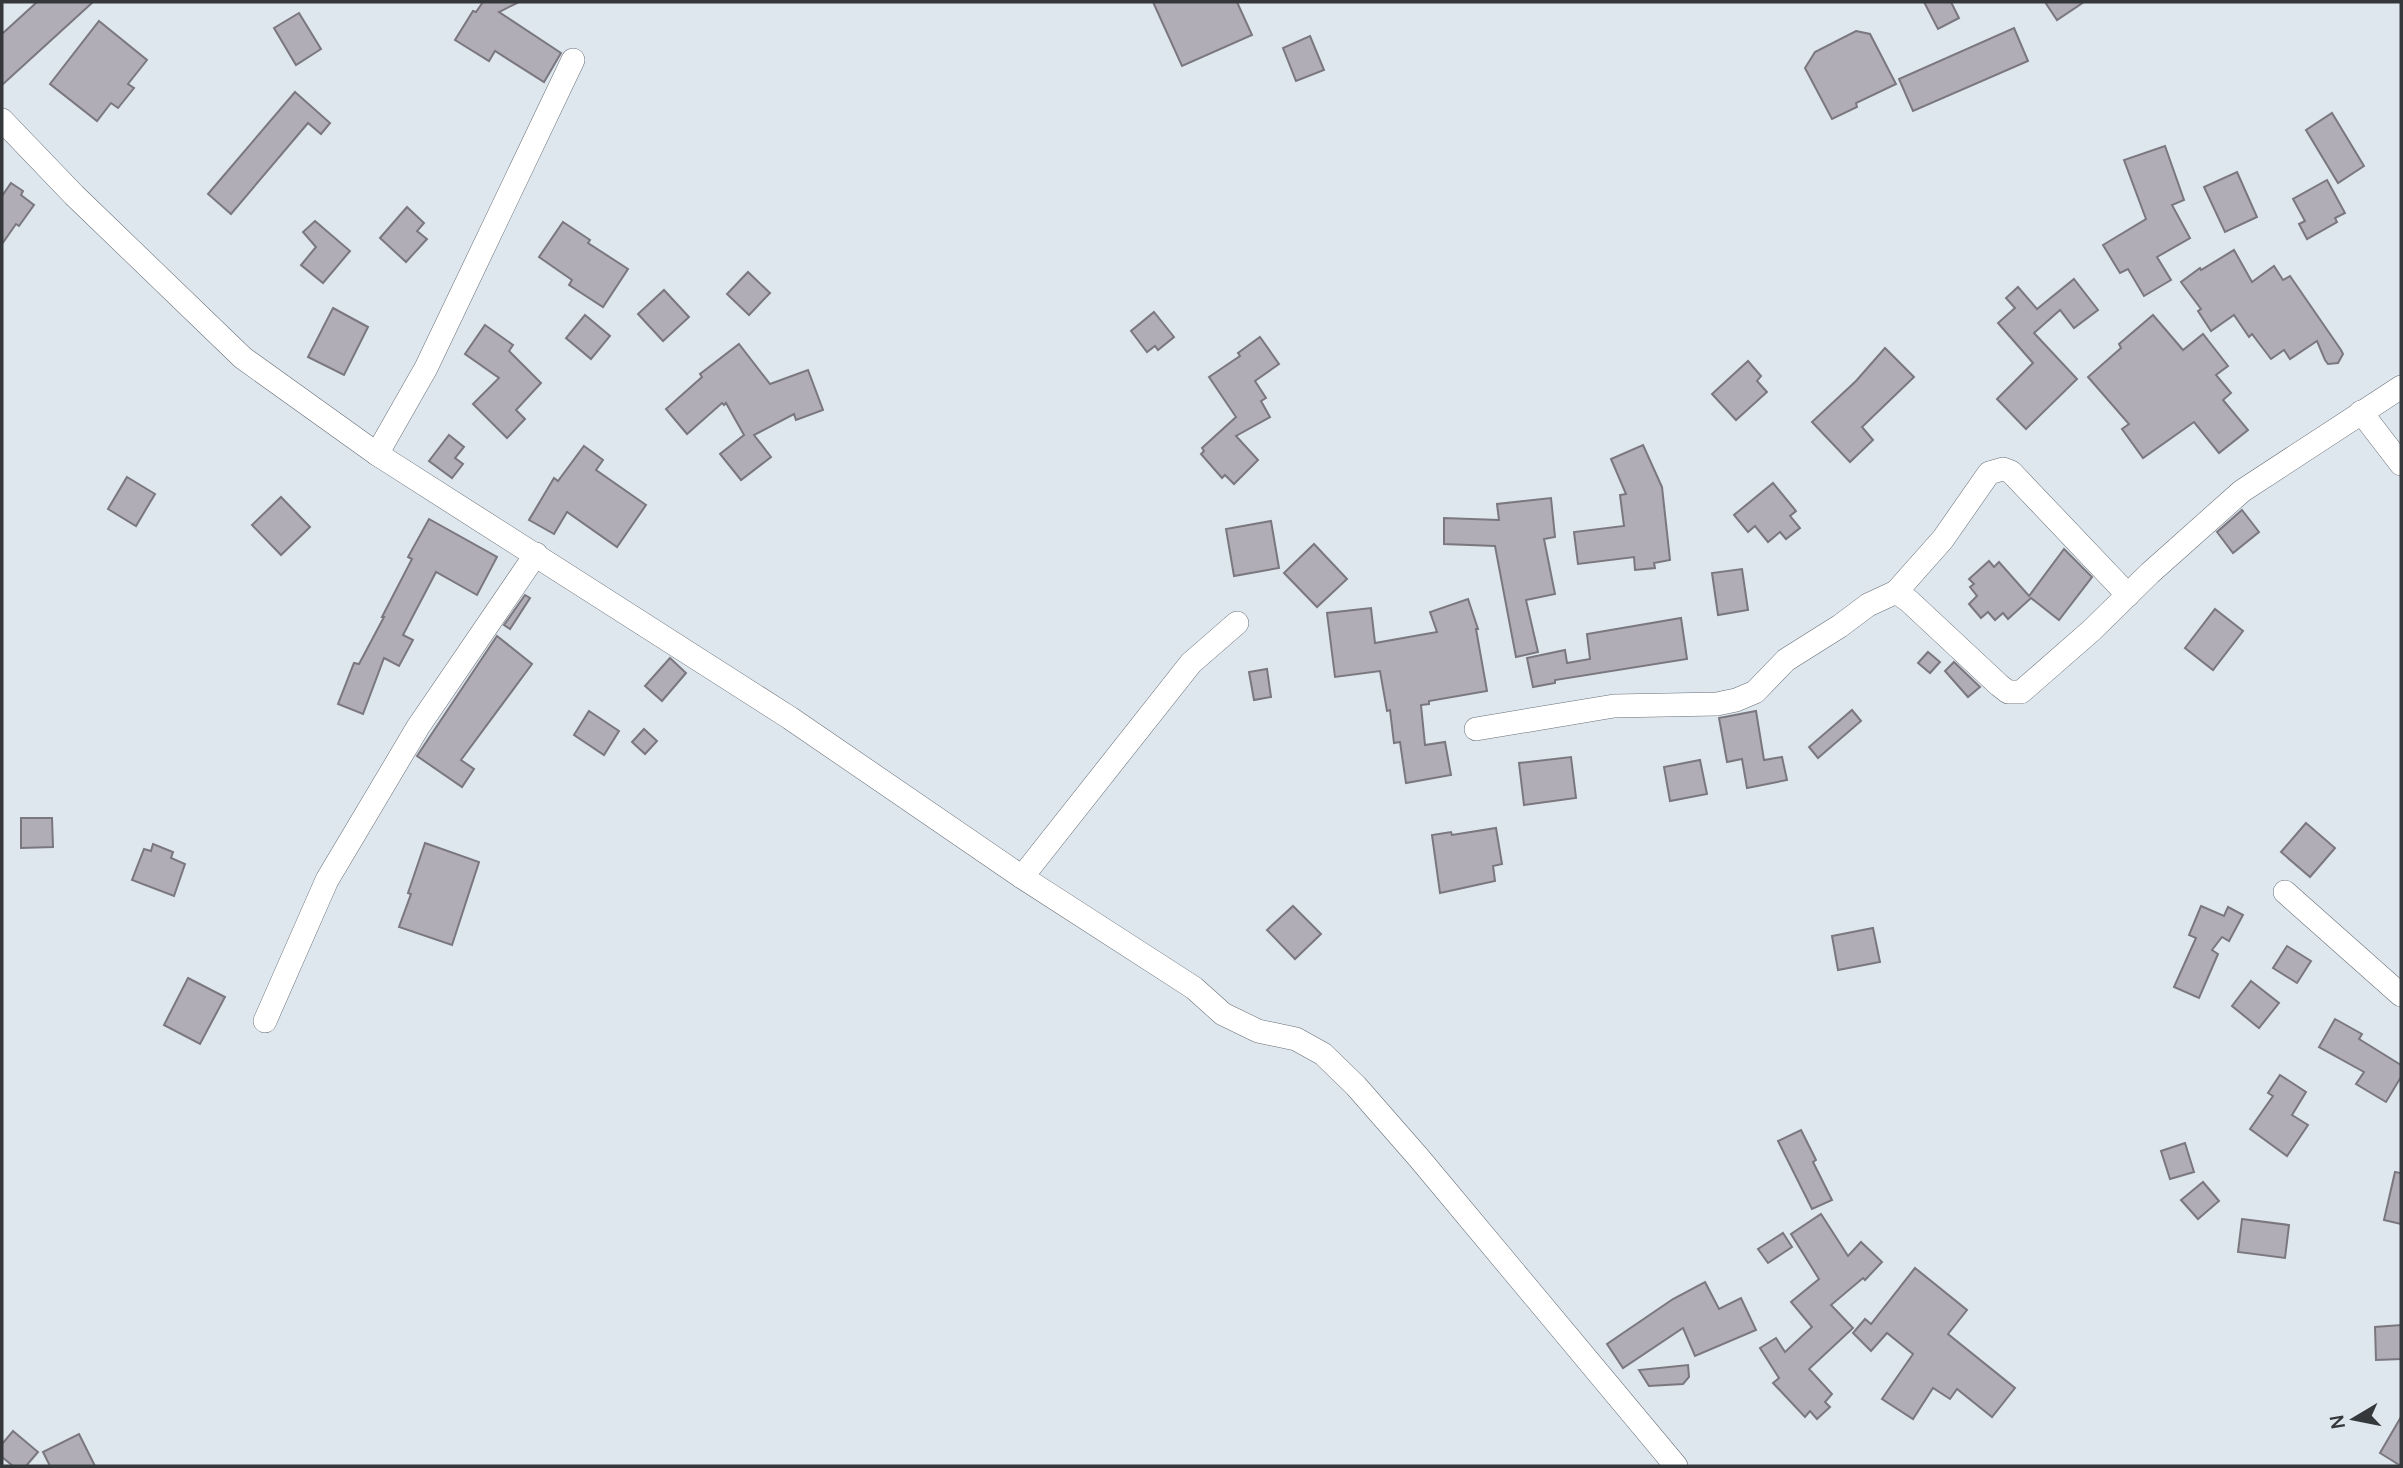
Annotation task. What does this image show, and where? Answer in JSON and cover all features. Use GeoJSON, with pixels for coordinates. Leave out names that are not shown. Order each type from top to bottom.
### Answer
{"type":"FeatureCollection","features":[{"type":"Feature","properties":{"kind":"street"},"geometry":{"type":"LineString","coordinates":[[377,454],[426,368],[573,60]]}},
{"type":"Feature","properties":{"kind":"street"},"geometry":{"type":"LineString","coordinates":[[2,120],[74,195],[243,358],[377,454],[790,718],[1022,877],[1194,988],[1223,1014],[1258,1031],[1296,1039],[1323,1054],[1356,1086],[1419,1158],[1676,1466]]}},
{"type":"Feature","properties":{"kind":"street"},"geometry":{"type":"LineString","coordinates":[[1896,592],[1999,685],[2008,692],[2021,692],[2242,491],[2401,387]]}},
{"type":"Feature","properties":{"kind":"street"},"geometry":{"type":"LineString","coordinates":[[2361,412],[2401,464]]}},
{"type":"Feature","properties":{"kind":"street"},"geometry":{"type":"LineString","coordinates":[[1476,729],[1614,706],[1717,704],[1755,692],[1786,660],[1868,605],[1896,592],[1943,539],[1989,473],[2003,469],[2011,472],[2128,595]]}},
{"type":"Feature","properties":{"kind":"street"},"geometry":{"type":"LineString","coordinates":[[265,1021],[327,880],[418,727],[536,554]]}},
{"type":"Feature","properties":{"kind":"street"},"geometry":{"type":"LineString","coordinates":[[1022,877],[1191,663],[1237,623]]}},
{"type":"Feature","properties":{"kind":"street"},"geometry":{"type":"LineString","coordinates":[[2285,892],[2401,995]]}},
{"type":"Feature","properties":{"kind":"building"},"geometry":{"type":"Polygon","coordinates":[[[37,2],[93,2],[2,85],[2,34],[37,2]]]}},
{"type":"Feature","properties":{"kind":"building"},"geometry":{"type":"Polygon","coordinates":[[[483,2],[519,2],[499,12],[561,53],[544,82],[495,51],[489,61],[455,40],[473,11],[476,12],[483,2]]]}},
{"type":"Feature","properties":{"kind":"building"},"geometry":{"type":"Polygon","coordinates":[[[1153,2],[1237,2],[1252,35],[1182,66],[1153,2]]]}},
{"type":"Feature","properties":{"kind":"building"},"geometry":{"type":"Polygon","coordinates":[[[1924,2],[1951,2],[1959,18],[1938,29],[1924,2]]]}},
{"type":"Feature","properties":{"kind":"building"},"geometry":{"type":"Polygon","coordinates":[[[2045,2],[2084,2],[2057,20],[2045,2]]]}},
{"type":"Feature","properties":{"kind":"building"},"geometry":{"type":"Polygon","coordinates":[[[299,13],[321,49],[296,65],[274,28],[299,13]]]}},
{"type":"Feature","properties":{"kind":"building"},"geometry":{"type":"Polygon","coordinates":[[[99,21],[147,60],[128,84],[134,88],[118,108],[111,103],[97,121],[50,84],[99,21]]]}},
{"type":"Feature","properties":{"kind":"building"},"geometry":{"type":"Polygon","coordinates":[[[2014,28],[2028,61],[1913,111],[1899,79],[2014,28]]]}},
{"type":"Feature","properties":{"kind":"building"},"geometry":{"type":"Polygon","coordinates":[[[1856,31],[1870,34],[1896,84],[1856,103],[1857,107],[1832,119],[1805,68],[1815,52],[1856,31]]]}},
{"type":"Feature","properties":{"kind":"building"},"geometry":{"type":"Polygon","coordinates":[[[1310,36],[1324,70],[1296,81],[1283,48],[1310,36]]]}},
{"type":"Feature","properties":{"kind":"building"},"geometry":{"type":"Polygon","coordinates":[[[295,92],[330,123],[321,134],[308,123],[231,214],[208,194],[295,92]]]}},
{"type":"Feature","properties":{"kind":"building"},"geometry":{"type":"Polygon","coordinates":[[[2332,113],[2364,166],[2338,183],[2306,130],[2332,113]]]}},
{"type":"Feature","properties":{"kind":"building"},"geometry":{"type":"Polygon","coordinates":[[[2165,146],[2184,200],[2172,205],[2190,238],[2157,257],[2171,280],[2144,296],[2128,269],[2120,273],[2103,245],[2146,219],[2124,160],[2165,146]]]}},
{"type":"Feature","properties":{"kind":"building"},"geometry":{"type":"Polygon","coordinates":[[[2237,172],[2257,217],[2225,232],[2204,187],[2237,172]]]}},
{"type":"Feature","properties":{"kind":"building"},"geometry":{"type":"Polygon","coordinates":[[[2327,180],[2345,213],[2335,218],[2337,222],[2307,239],[2299,224],[2305,221],[2293,199],[2327,180]]]}},
{"type":"Feature","properties":{"kind":"building"},"geometry":{"type":"Polygon","coordinates":[[[11,183],[23,191],[21,195],[34,205],[2,244],[2,196],[11,183]]]}},
{"type":"Feature","properties":{"kind":"building"},"geometry":{"type":"Polygon","coordinates":[[[407,207],[424,223],[417,231],[427,239],[406,262],[380,238],[407,207]]]}},
{"type":"Feature","properties":{"kind":"building"},"geometry":{"type":"Polygon","coordinates":[[[315,221],[350,251],[323,283],[301,265],[316,247],[303,232],[315,221]]]}},
{"type":"Feature","properties":{"kind":"building"},"geometry":{"type":"Polygon","coordinates":[[[563,222],[590,240],[588,243],[628,269],[603,307],[569,285],[572,280],[539,257],[563,222]]]}},
{"type":"Feature","properties":{"kind":"building"},"geometry":{"type":"Polygon","coordinates":[[[2234,250],[2252,282],[2274,266],[2283,280],[2290,276],[2341,350],[2343,354],[2338,363],[2328,364],[2317,341],[2290,359],[2284,350],[2271,359],[2252,334],[2249,337],[2234,315],[2211,331],[2198,311],[2201,309],[2181,282],[2200,268],[2201,270],[2234,250]]]}},
{"type":"Feature","properties":{"kind":"building"},"geometry":{"type":"Polygon","coordinates":[[[748,272],[770,293],[749,315],[727,294],[748,272]]]}},
{"type":"Feature","properties":{"kind":"building"},"geometry":{"type":"Polygon","coordinates":[[[2074,279],[2098,310],[2074,328],[2060,310],[2034,333],[2077,379],[2026,429],[1997,399],[2033,363],[1998,323],[2015,308],[2006,298],[2018,287],[2037,309],[2074,279]]]}},
{"type":"Feature","properties":{"kind":"building"},"geometry":{"type":"Polygon","coordinates":[[[664,290],[689,317],[663,341],[638,314],[664,290]]]}},
{"type":"Feature","properties":{"kind":"building"},"geometry":{"type":"Polygon","coordinates":[[[333,308],[368,327],[344,375],[308,357],[333,308]]]}},
{"type":"Feature","properties":{"kind":"building"},"geometry":{"type":"Polygon","coordinates":[[[1154,312],[1174,337],[1158,350],[1155,346],[1147,352],[1131,331],[1154,312]]]}},
{"type":"Feature","properties":{"kind":"building"},"geometry":{"type":"Polygon","coordinates":[[[585,315],[610,336],[591,359],[566,338],[585,315]]]}},
{"type":"Feature","properties":{"kind":"building"},"geometry":{"type":"Polygon","coordinates":[[[2153,315],[2183,350],[2203,334],[2228,366],[2216,375],[2231,393],[2223,400],[2248,430],[2219,453],[2194,422],[2143,458],[2122,429],[2129,424],[2088,377],[2121,348],[2119,344],[2153,315]]]}},
{"type":"Feature","properties":{"kind":"building"},"geometry":{"type":"Polygon","coordinates":[[[485,325],[513,345],[509,351],[541,383],[516,410],[525,419],[507,438],[473,404],[499,378],[465,354],[485,325]]]}},
{"type":"Feature","properties":{"kind":"building"},"geometry":{"type":"Polygon","coordinates":[[[1260,337],[1279,364],[1255,381],[1266,398],[1261,401],[1270,417],[1236,436],[1258,460],[1234,484],[1225,475],[1222,478],[1201,454],[1204,451],[1202,448],[1236,417],[1209,377],[1240,356],[1238,353],[1260,337]]]}},
{"type":"Feature","properties":{"kind":"building"},"geometry":{"type":"Polygon","coordinates":[[[739,344],[770,384],[808,370],[823,410],[796,420],[794,414],[754,435],[771,457],[741,480],[720,454],[744,435],[726,403],[722,403],[687,434],[666,409],[702,377],[700,374],[739,344]]]}},
{"type":"Feature","properties":{"kind":"building"},"geometry":{"type":"Polygon","coordinates":[[[1885,348],[1914,377],[1862,427],[1873,440],[1850,462],[1812,422],[1856,381],[1885,348]]]}},
{"type":"Feature","properties":{"kind":"building"},"geometry":{"type":"Polygon","coordinates":[[[1748,361],[1761,376],[1757,381],[1767,392],[1736,420],[1712,394],[1748,361]]]}},
{"type":"Feature","properties":{"kind":"building"},"geometry":{"type":"Polygon","coordinates":[[[449,435],[464,447],[455,458],[463,464],[452,478],[429,461],[449,435]]]}},
{"type":"Feature","properties":{"kind":"building"},"geometry":{"type":"Polygon","coordinates":[[[1643,445],[1662,487],[1670,560],[1654,563],[1655,568],[1635,570],[1634,557],[1578,564],[1574,532],[1624,526],[1620,495],[1626,494],[1611,459],[1643,445]]]}},
{"type":"Feature","properties":{"kind":"building"},"geometry":{"type":"Polygon","coordinates":[[[584,446],[603,460],[596,470],[646,505],[617,547],[567,512],[554,534],[529,520],[554,478],[558,481],[584,446]]]}},
{"type":"Feature","properties":{"kind":"building"},"geometry":{"type":"Polygon","coordinates":[[[127,477],[155,494],[136,526],[108,509],[127,477]]]}},
{"type":"Feature","properties":{"kind":"building"},"geometry":{"type":"Polygon","coordinates":[[[1773,483],[1796,511],[1790,516],[1800,528],[1786,539],[1780,532],[1768,542],[1755,526],[1748,532],[1734,515],[1773,483]]]}},
{"type":"Feature","properties":{"kind":"building"},"geometry":{"type":"Polygon","coordinates":[[[281,497],[310,527],[281,555],[252,525],[281,497]]]}},
{"type":"Feature","properties":{"kind":"building"},"geometry":{"type":"Polygon","coordinates":[[[1551,498],[1555,537],[1544,539],[1555,594],[1526,600],[1538,652],[1516,657],[1495,546],[1444,544],[1444,518],[1499,520],[1497,504],[1551,498]]]}},
{"type":"Feature","properties":{"kind":"building"},"geometry":{"type":"Polygon","coordinates":[[[2242,510],[2259,532],[2233,553],[2217,532],[2242,510]]]}},
{"type":"Feature","properties":{"kind":"building"},"geometry":{"type":"Polygon","coordinates":[[[429,519],[497,557],[477,595],[436,572],[403,635],[413,640],[399,666],[384,658],[363,714],[338,704],[354,663],[359,664],[384,617],[412,559],[408,557],[429,519]]]}},
{"type":"Feature","properties":{"kind":"building"},"geometry":{"type":"Polygon","coordinates":[[[1271,521],[1279,568],[1234,576],[1226,529],[1271,521]]]}},
{"type":"Feature","properties":{"kind":"building"},"geometry":{"type":"Polygon","coordinates":[[[1314,544],[1347,579],[1317,607],[1284,573],[1314,544]]]}},
{"type":"Feature","properties":{"kind":"building"},"geometry":{"type":"Polygon","coordinates":[[[2064,549],[2092,577],[2059,620],[2031,598],[2008,619],[2003,613],[1995,620],[1988,612],[1981,618],[1969,604],[1977,596],[1970,587],[1974,584],[1969,579],[1989,561],[1994,567],[1999,562],[2029,596],[2064,549]]]}},
{"type":"Feature","properties":{"kind":"building"},"geometry":{"type":"Polygon","coordinates":[[[1742,569],[1748,610],[1718,615],[1712,573],[1742,569]]]}},
{"type":"Feature","properties":{"kind":"building"},"geometry":{"type":"Polygon","coordinates":[[[525,595],[530,598],[510,629],[504,625],[525,595]]]}},
{"type":"Feature","properties":{"kind":"building"},"geometry":{"type":"Polygon","coordinates":[[[1468,599],[1478,629],[1487,691],[1429,701],[1429,704],[1421,705],[1425,745],[1445,742],[1451,775],[1406,783],[1400,742],[1394,743],[1390,710],[1387,711],[1380,671],[1335,677],[1327,613],[1371,608],[1375,643],[1437,632],[1430,612],[1468,599]]]}},
{"type":"Feature","properties":{"kind":"building"},"geometry":{"type":"Polygon","coordinates":[[[2215,609],[2243,631],[2213,670],[2185,648],[2215,609]]]}},
{"type":"Feature","properties":{"kind":"building"},"geometry":{"type":"Polygon","coordinates":[[[1681,618],[1687,659],[1555,680],[1555,683],[1533,687],[1527,658],[1565,650],[1567,663],[1590,659],[1587,634],[1681,618]]]}},
{"type":"Feature","properties":{"kind":"building"},"geometry":{"type":"Polygon","coordinates":[[[497,636],[532,664],[461,760],[474,769],[462,787],[417,756],[497,636]]]}},
{"type":"Feature","properties":{"kind":"building"},"geometry":{"type":"Polygon","coordinates":[[[1928,652],[1940,662],[1930,673],[1918,663],[1928,652]]]}},
{"type":"Feature","properties":{"kind":"building"},"geometry":{"type":"Polygon","coordinates":[[[670,658],[686,673],[662,701],[645,686],[670,658]]]}},
{"type":"Feature","properties":{"kind":"building"},"geometry":{"type":"Polygon","coordinates":[[[1954,662],[1980,687],[1968,697],[1945,671],[1954,662]]]}},
{"type":"Feature","properties":{"kind":"building"},"geometry":{"type":"Polygon","coordinates":[[[1267,669],[1271,697],[1254,700],[1249,672],[1267,669]]]}},
{"type":"Feature","properties":{"kind":"building"},"geometry":{"type":"Polygon","coordinates":[[[1852,710],[1861,721],[1818,758],[1809,747],[1852,710]]]}},
{"type":"Feature","properties":{"kind":"building"},"geometry":{"type":"Polygon","coordinates":[[[589,711],[619,731],[604,755],[574,735],[589,711]]]}},
{"type":"Feature","properties":{"kind":"building"},"geometry":{"type":"Polygon","coordinates":[[[1756,711],[1764,760],[1782,757],[1787,780],[1747,788],[1742,759],[1727,762],[1719,718],[1756,711]]]}},
{"type":"Feature","properties":{"kind":"building"},"geometry":{"type":"Polygon","coordinates":[[[644,729],[657,741],[645,754],[632,742],[644,729]]]}},
{"type":"Feature","properties":{"kind":"building"},"geometry":{"type":"Polygon","coordinates":[[[1571,757],[1576,798],[1524,805],[1519,763],[1571,757]]]}},
{"type":"Feature","properties":{"kind":"building"},"geometry":{"type":"Polygon","coordinates":[[[1700,760],[1707,794],[1670,801],[1664,767],[1700,760]]]}},
{"type":"Feature","properties":{"kind":"building"},"geometry":{"type":"Polygon","coordinates":[[[21,818],[52,818],[53,847],[21,848],[21,818]]]}},
{"type":"Feature","properties":{"kind":"building"},"geometry":{"type":"Polygon","coordinates":[[[2306,823],[2335,848],[2310,877],[2281,852],[2306,823]]]}},
{"type":"Feature","properties":{"kind":"building"},"geometry":{"type":"Polygon","coordinates":[[[1496,828],[1502,864],[1493,866],[1495,881],[1440,893],[1432,835],[1451,832],[1452,835],[1496,828]]]}},
{"type":"Feature","properties":{"kind":"building"},"geometry":{"type":"Polygon","coordinates":[[[425,843],[479,862],[452,945],[399,927],[425,843]]]}},
{"type":"Feature","properties":{"kind":"building"},"geometry":{"type":"Polygon","coordinates":[[[153,844],[173,852],[171,858],[185,864],[174,896],[132,880],[144,849],[151,851],[153,844]]]}},
{"type":"Feature","properties":{"kind":"building"},"geometry":{"type":"Polygon","coordinates":[[[1293,906],[1321,934],[1295,959],[1267,930],[1293,906]]]}},
{"type":"Feature","properties":{"kind":"building"},"geometry":{"type":"Polygon","coordinates":[[[2201,906],[2224,916],[2228,907],[2243,915],[2229,941],[2222,937],[2212,950],[2218,954],[2199,998],[2174,987],[2196,938],[2189,935],[2201,906]]]}},
{"type":"Feature","properties":{"kind":"building"},"geometry":{"type":"Polygon","coordinates":[[[1873,928],[1880,962],[1838,970],[1832,936],[1873,928]]]}},
{"type":"Feature","properties":{"kind":"building"},"geometry":{"type":"Polygon","coordinates":[[[2287,946],[2311,961],[2297,983],[2273,968],[2287,946]]]}},
{"type":"Feature","properties":{"kind":"building"},"geometry":{"type":"Polygon","coordinates":[[[188,978],[225,997],[200,1044],[164,1025],[188,978]]]}},
{"type":"Feature","properties":{"kind":"building"},"geometry":{"type":"Polygon","coordinates":[[[2251,981],[2279,1003],[2259,1028],[2232,1006],[2251,981]]]}},
{"type":"Feature","properties":{"kind":"building"},"geometry":{"type":"Polygon","coordinates":[[[2335,1019],[2362,1034],[2359,1039],[2401,1065],[2401,1077],[2386,1102],[2356,1084],[2364,1072],[2319,1047],[2335,1019]]]}},
{"type":"Feature","properties":{"kind":"building"},"geometry":{"type":"Polygon","coordinates":[[[2280,1075],[2306,1092],[2292,1115],[2308,1125],[2287,1156],[2250,1129],[2273,1096],[2268,1093],[2280,1075]]]}},
{"type":"Feature","properties":{"kind":"building"},"geometry":{"type":"Polygon","coordinates":[[[1801,1130],[1832,1200],[1812,1209],[1778,1141],[1801,1130]]]}},
{"type":"Feature","properties":{"kind":"building"},"geometry":{"type":"Polygon","coordinates":[[[2185,1143],[2194,1172],[2170,1179],[2161,1151],[2185,1143]]]}},
{"type":"Feature","properties":{"kind":"building"},"geometry":{"type":"Polygon","coordinates":[[[2395,1172],[2401,1173],[2401,1224],[2384,1220],[2395,1172]]]}},
{"type":"Feature","properties":{"kind":"building"},"geometry":{"type":"Polygon","coordinates":[[[2203,1182],[2219,1201],[2198,1219],[2181,1200],[2203,1182]]]}},
{"type":"Feature","properties":{"kind":"building"},"geometry":{"type":"Polygon","coordinates":[[[1821,1214],[1848,1256],[1861,1242],[1882,1262],[1865,1280],[1863,1278],[1831,1305],[1853,1328],[1809,1369],[1832,1394],[1825,1402],[1830,1407],[1817,1419],[1810,1411],[1805,1417],[1773,1383],[1779,1378],[1760,1348],[1776,1338],[1785,1352],[1812,1327],[1791,1302],[1819,1279],[1791,1234],[1821,1214]]]}},
{"type":"Feature","properties":{"kind":"building"},"geometry":{"type":"Polygon","coordinates":[[[2242,1219],[2289,1225],[2285,1258],[2238,1252],[2242,1219]]]}},
{"type":"Feature","properties":{"kind":"building"},"geometry":{"type":"Polygon","coordinates":[[[1783,1233],[1792,1247],[1768,1263],[1758,1249],[1783,1233]]]}},
{"type":"Feature","properties":{"kind":"building"},"geometry":{"type":"Polygon","coordinates":[[[1915,1268],[1967,1310],[1948,1334],[2015,1388],[1992,1417],[1957,1389],[1950,1399],[1933,1388],[1913,1419],[1882,1399],[1913,1354],[1887,1333],[1871,1351],[1853,1333],[1865,1319],[1871,1324],[1915,1268]]]}},
{"type":"Feature","properties":{"kind":"building"},"geometry":{"type":"Polygon","coordinates":[[[1705,1282],[1719,1309],[1741,1298],[1756,1330],[1695,1356],[1683,1328],[1623,1368],[1607,1344],[1673,1299],[1705,1282]]]}},
{"type":"Feature","properties":{"kind":"building"},"geometry":{"type":"Polygon","coordinates":[[[2401,1325],[2401,1359],[2376,1360],[2375,1327],[2401,1325]]]}},
{"type":"Feature","properties":{"kind":"building"},"geometry":{"type":"Polygon","coordinates":[[[1688,1365],[1689,1377],[1683,1384],[1649,1386],[1639,1370],[1688,1365]]]}},
{"type":"Feature","properties":{"kind":"building"},"geometry":{"type":"Polygon","coordinates":[[[2401,1417],[2401,1466],[2380,1453],[2401,1417]]]}},
{"type":"Feature","properties":{"kind":"building"},"geometry":{"type":"Polygon","coordinates":[[[13,1431],[38,1452],[26,1466],[13,1466],[2,1457],[2,1444],[13,1431]]]}},
{"type":"Feature","properties":{"kind":"building"},"geometry":{"type":"Polygon","coordinates":[[[79,1434],[95,1466],[50,1466],[43,1452],[79,1434]]]}}]}
